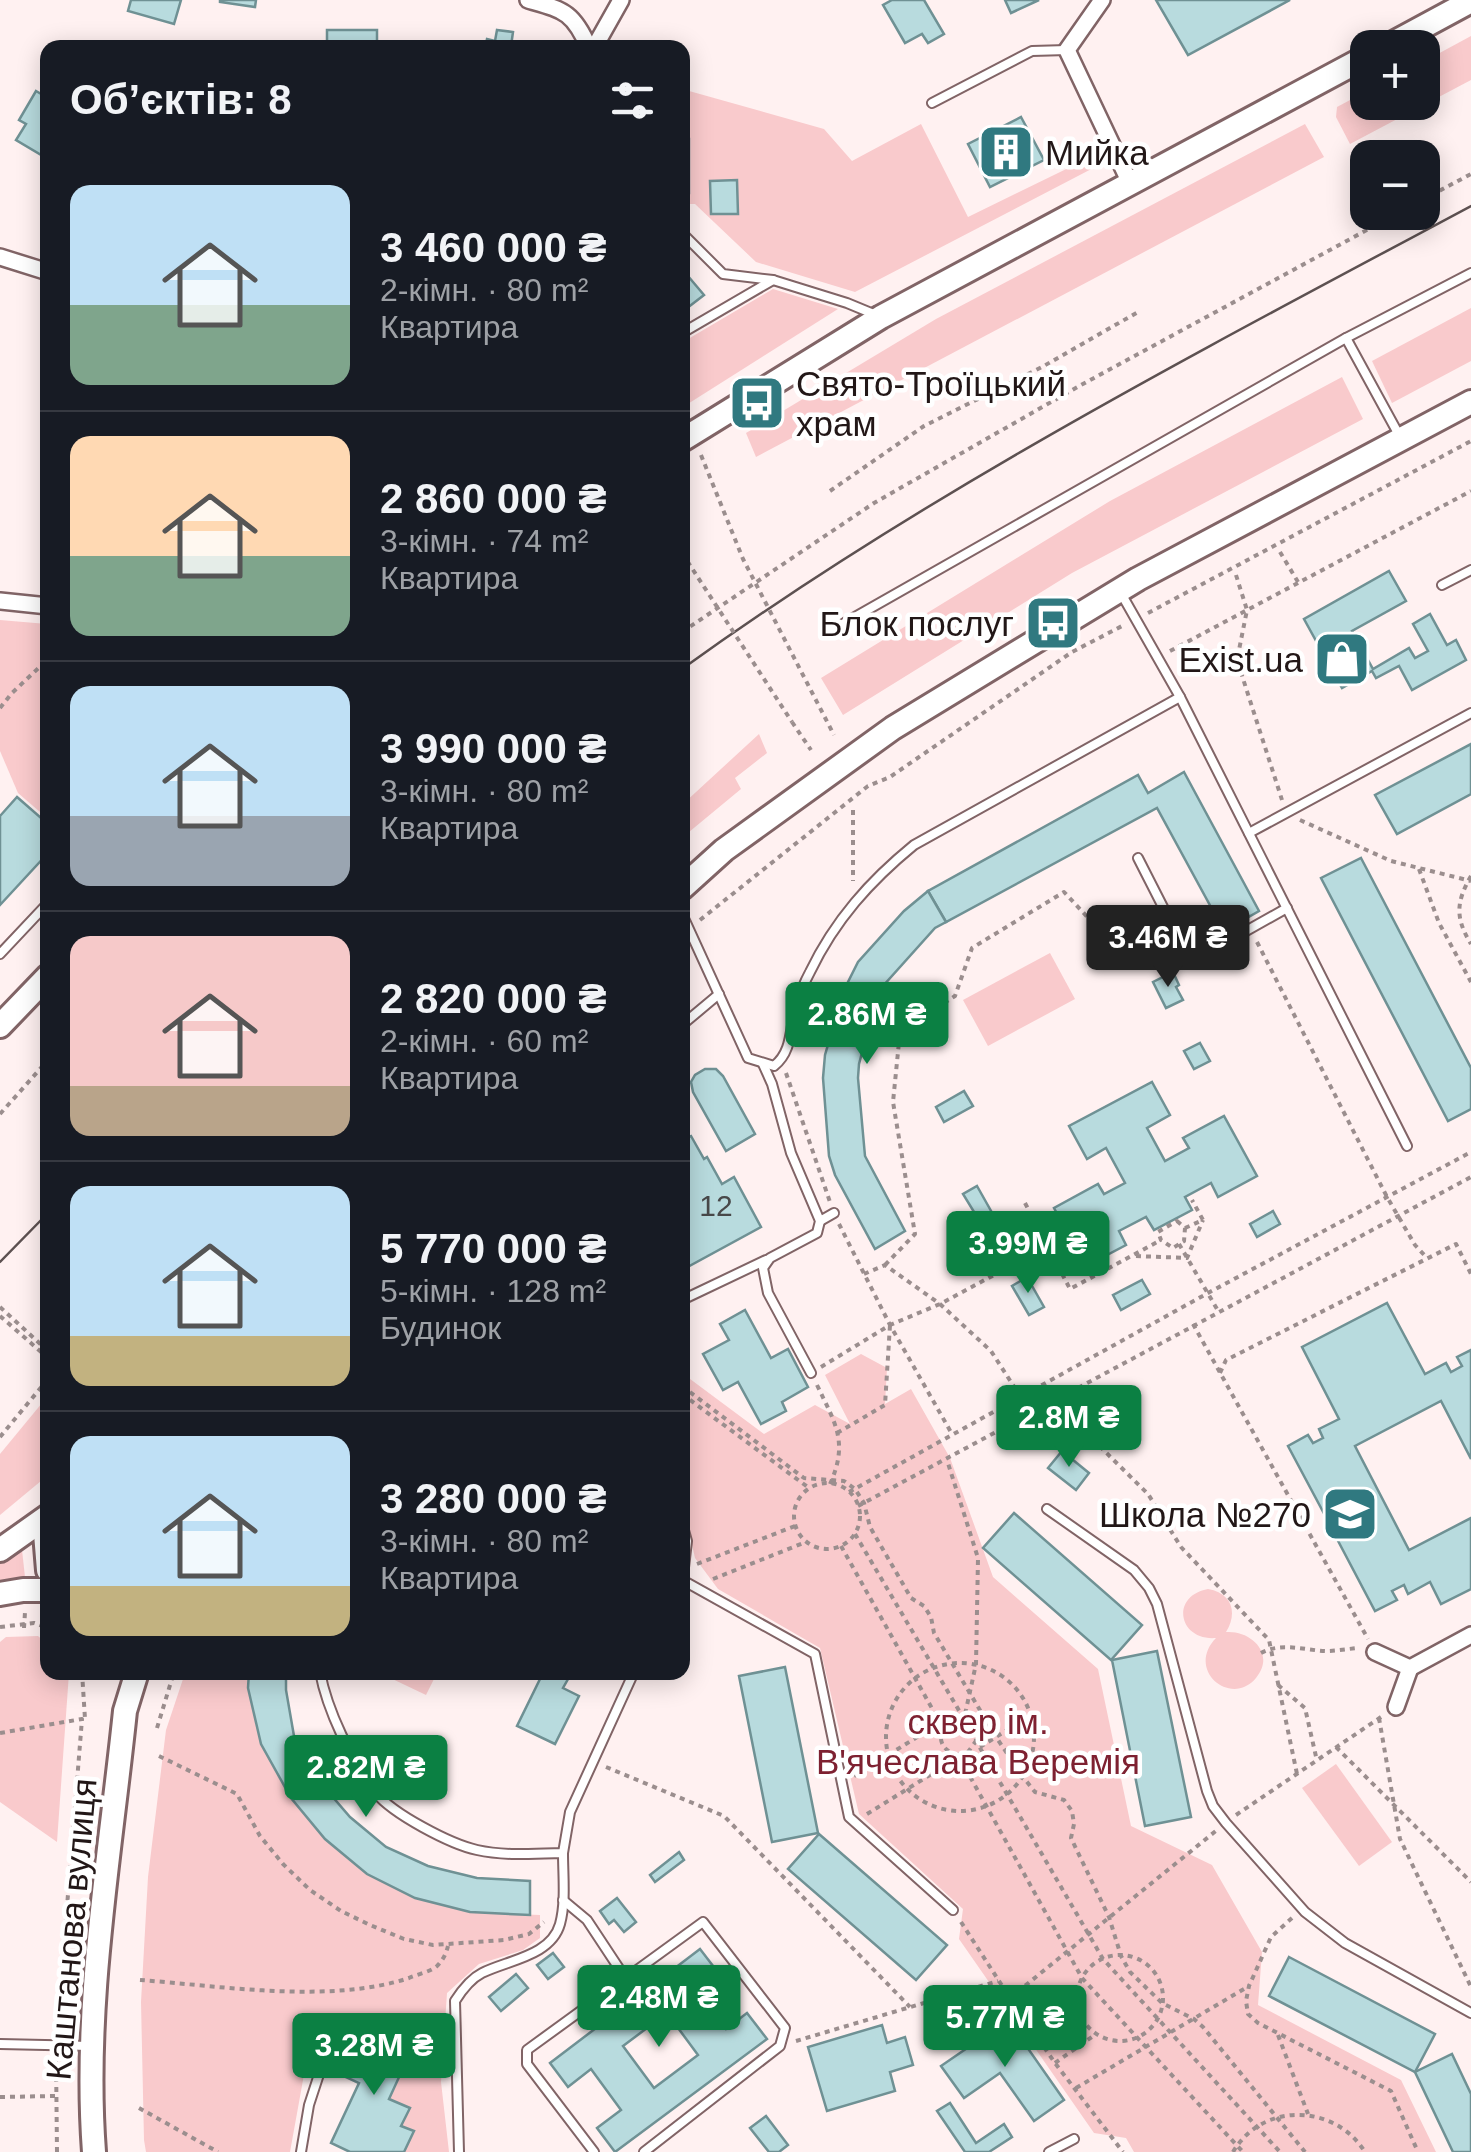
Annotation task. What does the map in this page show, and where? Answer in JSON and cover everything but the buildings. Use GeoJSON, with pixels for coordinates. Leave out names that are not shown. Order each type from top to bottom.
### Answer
{"type":"FeatureCollection","features":[{"type":"Feature","properties":{"kind":"street"},"geometry":{"type":"LineString","coordinates":[[528,0],[565,11],[587,40]]}},
{"type":"Feature","properties":{"kind":"street"},"geometry":{"type":"LineString","coordinates":[[597,40],[621,0]]}},
{"type":"Feature","properties":{"kind":"street"},"geometry":{"type":"LineString","coordinates":[[1102,0],[1067,50],[1130,183]]}},
{"type":"Feature","properties":{"kind":"street"},"geometry":{"type":"LineString","coordinates":[[1417,30],[1471,1]]}},
{"type":"Feature","properties":{"kind":"street"},"geometry":{"type":"LineString","coordinates":[[691,446],[880,317],[1350,66]]}},
{"type":"Feature","properties":{"kind":"street"},"geometry":{"type":"LineString","coordinates":[[0,257],[40,270]]}},
{"type":"Feature","properties":{"kind":"street"},"geometry":{"type":"LineString","coordinates":[[690,881],[724,850],[893,728],[1120,590],[1471,402]]}},
{"type":"Feature","properties":{"kind":"street"},"geometry":{"type":"LineString","coordinates":[[0,601],[40,605]]}},
{"type":"Feature","properties":{"kind":"street"},"geometry":{"type":"LineString","coordinates":[[0,1026],[40,984]]}},
{"type":"Feature","properties":{"kind":"street"},"geometry":{"type":"LineString","coordinates":[[0,1550],[40,1525]]}},
{"type":"Feature","properties":{"kind":"street"},"geometry":{"type":"LineString","coordinates":[[0,1594],[40,1590]]}},
{"type":"Feature","properties":{"kind":"street"},"geometry":{"type":"LineString","coordinates":[[1396,1707],[1410,1668],[1471,1635]]}},
{"type":"Feature","properties":{"kind":"street"},"geometry":{"type":"LineString","coordinates":[[1376,1652],[1410,1668]]}},
{"type":"Feature","properties":{"kind":"street","name":"Каштанова вулиця"},"geometry":{"type":"LineString","coordinates":[[121,1680],[125,1712]]}},
{"type":"Feature","properties":{"kind":"street","name":"Каштанова вулиця"},"geometry":{"type":"LineString","coordinates":[[94,2152],[92,2046],[96,1980],[125,1712],[135,1680]]}},
{"type":"Feature","properties":{"kind":"lane"},"geometry":{"type":"LineString","coordinates":[[932,103],[1032,51],[1067,50]]}},
{"type":"Feature","properties":{"kind":"lane"},"geometry":{"type":"LineString","coordinates":[[690,242],[723,274],[773,280],[880,317]]}},
{"type":"Feature","properties":{"kind":"lane"},"geometry":{"type":"LineString","coordinates":[[824,634],[1346,338],[1471,273]]}},
{"type":"Feature","properties":{"kind":"lane"},"geometry":{"type":"LineString","coordinates":[[690,328],[773,280]]}},
{"type":"Feature","properties":{"kind":"lane"},"geometry":{"type":"LineString","coordinates":[[1346,338],[1401,439]]}},
{"type":"Feature","properties":{"kind":"lane"},"geometry":{"type":"LineString","coordinates":[[1442,585],[1471,570]]}},
{"type":"Feature","properties":{"kind":"lane"},"geometry":{"type":"LineString","coordinates":[[1120,590],[1180,698],[1407,1146]]}},
{"type":"Feature","properties":{"kind":"lane"},"geometry":{"type":"LineString","coordinates":[[690,929],[748,1058],[774,1066],[788,1045],[796,1004],[808,974],[831,933],[886,868],[914,845],[1180,698]]}},
{"type":"Feature","properties":{"kind":"lane"},"geometry":{"type":"LineString","coordinates":[[1249,833],[1471,712]]}},
{"type":"Feature","properties":{"kind":"lane"},"geometry":{"type":"LineString","coordinates":[[1138,858],[1191,962],[1288,908]]}},
{"type":"Feature","properties":{"kind":"lane"},"geometry":{"type":"LineString","coordinates":[[0,954],[40,912]]}},
{"type":"Feature","properties":{"kind":"lane"},"geometry":{"type":"LineString","coordinates":[[690,1019],[719,994]]}},
{"type":"Feature","properties":{"kind":"lane"},"geometry":{"type":"LineString","coordinates":[[763,1064],[791,1153],[820,1222]]}},
{"type":"Feature","properties":{"kind":"lane"},"geometry":{"type":"LineString","coordinates":[[690,1296],[816,1233],[820,1222],[834,1213]]}},
{"type":"Feature","properties":{"kind":"lane"},"geometry":{"type":"LineString","coordinates":[[770,1258],[763,1268],[768,1293],[811,1372]]}},
{"type":"Feature","properties":{"kind":"lane"},"geometry":{"type":"LineString","coordinates":[[1047,1509],[1134,1570],[1149,1588],[1157,1604],[1206,1791],[1226,1822],[1302,1909],[1345,1943],[1471,2013]]}},
{"type":"Feature","properties":{"kind":"lane"},"geometry":{"type":"LineString","coordinates":[[690,1586],[814,1654],[849,1817],[953,1910]]}},
{"type":"Feature","properties":{"kind":"lane"},"geometry":{"type":"LineString","coordinates":[[322,1680],[343,1738],[378,1795],[421,1827],[476,1850],[563,1853]]}},
{"type":"Feature","properties":{"kind":"lane"},"geometry":{"type":"LineString","coordinates":[[459,2152],[455,2001],[480,1974],[531,1954],[554,1938],[560,1924],[563,1853],[570,1812],[630,1680]]}},
{"type":"Feature","properties":{"kind":"lane"},"geometry":{"type":"LineString","coordinates":[[563,1900],[587,1920],[626,1978]]}},
{"type":"Feature","properties":{"kind":"lane"},"geometry":{"type":"LineString","coordinates":[[594,2152],[528,2064],[528,2050],[703,1922],[785,2028],[780,2046],[644,2152]]}},
{"type":"Feature","properties":{"kind":"lane"},"geometry":{"type":"LineString","coordinates":[[0,2044],[92,2046]]}},
{"type":"Feature","properties":{"kind":"lane"},"geometry":{"type":"LineString","coordinates":[[300,2152],[308,2105],[324,2060]]}},
{"type":"Feature","properties":{"kind":"lane"},"geometry":{"type":"LineString","coordinates":[[1049,2152],[1074,2139]]}},
{"type":"Feature","properties":{"kind":"path"},"geometry":{"type":"LineString","coordinates":[[1440,190],[1471,174]]}},
{"type":"Feature","properties":{"kind":"path"},"geometry":{"type":"LineString","coordinates":[[690,627],[874,503],[1367,230]]}},
{"type":"Feature","properties":{"kind":"path"},"geometry":{"type":"LineString","coordinates":[[830,491],[924,426],[1042,367],[1138,312]]}},
{"type":"Feature","properties":{"kind":"path"},"geometry":{"type":"LineString","coordinates":[[690,929],[868,786],[890,777],[1072,652],[1471,442]]}},
{"type":"Feature","properties":{"kind":"path"},"geometry":{"type":"LineString","coordinates":[[691,446],[743,560],[834,735]]}},
{"type":"Feature","properties":{"kind":"path"},"geometry":{"type":"LineString","coordinates":[[1157,658],[1471,491]]}},
{"type":"Feature","properties":{"kind":"path"},"geometry":{"type":"LineString","coordinates":[[1280,552],[1298,582]]}},
{"type":"Feature","properties":{"kind":"path"},"geometry":{"type":"LineString","coordinates":[[690,565],[811,750]]}},
{"type":"Feature","properties":{"kind":"path"},"geometry":{"type":"LineString","coordinates":[[1236,575],[1247,610],[1236,660],[1286,814],[1392,861],[1470,879],[1458,906],[1462,928],[1471,944]]}},
{"type":"Feature","properties":{"kind":"path"},"geometry":{"type":"LineString","coordinates":[[0,708],[40,668]]}},
{"type":"Feature","properties":{"kind":"path"},"geometry":{"type":"LineString","coordinates":[[868,786],[876,794]]}},
{"type":"Feature","properties":{"kind":"path"},"geometry":{"type":"LineString","coordinates":[[853,810],[853,903]]}},
{"type":"Feature","properties":{"kind":"path"},"geometry":{"type":"LineString","coordinates":[[1418,868],[1438,922],[1471,982]]}},
{"type":"Feature","properties":{"kind":"path"},"geometry":{"type":"LineString","coordinates":[[864,1274],[886,1265],[915,1234],[893,1102],[900,1032],[955,996],[972,948],[1064,892],[1093,923],[1123,922],[1160,902]]}},
{"type":"Feature","properties":{"kind":"path"},"geometry":{"type":"LineString","coordinates":[[1250,929],[1387,1197],[1427,1258]]}},
{"type":"Feature","properties":{"kind":"path"},"geometry":{"type":"LineString","coordinates":[[782,1059],[834,1213],[890,1325],[952,1434]]}},
{"type":"Feature","properties":{"kind":"path"},"geometry":{"type":"LineString","coordinates":[[0,1114],[40,1069]]}},
{"type":"Feature","properties":{"kind":"path"},"geometry":{"type":"LineString","coordinates":[[852,1491],[1471,1152]]}},
{"type":"Feature","properties":{"kind":"path"},"geometry":{"type":"LineString","coordinates":[[861,1504],[1471,1177]]}},
{"type":"Feature","properties":{"kind":"path"},"geometry":{"type":"LineString","coordinates":[[1192,1200],[1203,1220]]}},
{"type":"Feature","properties":{"kind":"path"},"geometry":{"type":"LineString","coordinates":[[1025,1203],[1070,1289],[1161,1240]]}},
{"type":"Feature","properties":{"kind":"path"},"geometry":{"type":"LineString","coordinates":[[1187,1258],[1203,1220]]}},
{"type":"Feature","properties":{"kind":"path"},"geometry":{"type":"LineString","coordinates":[[1185,1228],[1203,1220]]}},
{"type":"Feature","properties":{"kind":"path"},"geometry":{"type":"LineString","coordinates":[[1178,1222],[1185,1228],[1184,1241],[1172,1248],[1161,1240],[1158,1232],[1178,1222]]}},
{"type":"Feature","properties":{"kind":"path"},"geometry":{"type":"LineString","coordinates":[[1179,1244],[1218,1311]]}},
{"type":"Feature","properties":{"kind":"path"},"geometry":{"type":"LineString","coordinates":[[1219,1375],[1226,1360],[1456,1244],[1471,1274]]}},
{"type":"Feature","properties":{"kind":"path"},"geometry":{"type":"LineString","coordinates":[[830,1484],[840,1459],[840,1443],[811,1372],[890,1325],[940,1304],[1048,1246]]}},
{"type":"Feature","properties":{"kind":"path"},"geometry":{"type":"LineString","coordinates":[[1131,1256],[1187,1258]]}},
{"type":"Feature","properties":{"kind":"path"},"geometry":{"type":"LineString","coordinates":[[886,1265],[940,1304],[991,1352],[1020,1396],[1062,1409],[1148,1494],[1180,1546],[1268,1640],[1297,1774]]}},
{"type":"Feature","properties":{"kind":"path"},"geometry":{"type":"LineString","coordinates":[[0,1308],[40,1343]]}},
{"type":"Feature","properties":{"kind":"path"},"geometry":{"type":"LineString","coordinates":[[0,1316],[40,1351]]}},
{"type":"Feature","properties":{"kind":"path"},"geometry":{"type":"LineString","coordinates":[[1193,1324],[1373,1647],[1325,1651],[1270,1648],[1262,1654]]}},
{"type":"Feature","properties":{"kind":"path"},"geometry":{"type":"LineString","coordinates":[[837,1433],[885,1405],[890,1325]]}},
{"type":"Feature","properties":{"kind":"path"},"geometry":{"type":"LineString","coordinates":[[0,1437],[40,1388]]}},
{"type":"Feature","properties":{"kind":"path"},"geometry":{"type":"LineString","coordinates":[[690,1392],[804,1478],[844,1482],[852,1491],[910,1598],[924,1606],[932,1617],[934,1633],[1023,1777],[1035,1792],[1064,1800],[1072,1811],[1071,1838],[1130,1972],[1162,2004],[1204,2026],[1306,2152]]}},
{"type":"Feature","properties":{"kind":"path"},"geometry":{"type":"LineString","coordinates":[[690,1400],[809,1488]]}},
{"type":"Feature","properties":{"kind":"path"},"geometry":{"type":"LineString","coordinates":[[946,1458],[978,1558],[976,1664],[964,1719]]}},
{"type":"Feature","properties":{"kind":"path"},"geometry":{"type":"LineString","coordinates":[[852,1491],[830,1484],[809,1488],[796,1505],[795,1526],[806,1542],[823,1549],[841,1546],[855,1534],[861,1504]]}},
{"type":"Feature","properties":{"kind":"path"},"geometry":{"type":"LineString","coordinates":[[690,1566],[795,1526]]}},
{"type":"Feature","properties":{"kind":"path"},"geometry":{"type":"LineString","coordinates":[[855,1534],[964,1719],[975,1727],[978,1744],[1103,1959],[1280,2152]]}},
{"type":"Feature","properties":{"kind":"path"},"geometry":{"type":"LineString","coordinates":[[694,1587],[806,1542]]}},
{"type":"Feature","properties":{"kind":"path"},"geometry":{"type":"LineString","coordinates":[[841,1546],[941,1726],[944,1748],[958,1756],[1082,1978],[1243,2152]]}},
{"type":"Feature","properties":{"kind":"path"},"geometry":{"type":"LineString","coordinates":[[24,1626],[25,1608]]}},
{"type":"Feature","properties":{"kind":"path"},"geometry":{"type":"LineString","coordinates":[[0,1627],[40,1625]]}},
{"type":"Feature","properties":{"kind":"path"},"geometry":{"type":"LineString","coordinates":[[960,1662],[976,1664],[1006,1677],[1032,1714],[1034,1748],[1023,1777],[1008,1794],[987,1806],[955,1812],[939,1808],[906,1789],[892,1768],[886,1738],[891,1709],[914,1678],[933,1667],[960,1662]]}},
{"type":"Feature","properties":{"kind":"path"},"geometry":{"type":"LineString","coordinates":[[83,1680],[85,1719]]}},
{"type":"Feature","properties":{"kind":"path"},"geometry":{"type":"LineString","coordinates":[[157,1728],[172,1680]]}},
{"type":"Feature","properties":{"kind":"path"},"geometry":{"type":"LineString","coordinates":[[1278,1685],[1305,1708],[1317,1760]]}},
{"type":"Feature","properties":{"kind":"path"},"geometry":{"type":"LineString","coordinates":[[1010,1998],[1226,1822],[1396,1707]]}},
{"type":"Feature","properties":{"kind":"path"},"geometry":{"type":"LineString","coordinates":[[854,1822],[1032,1714]]}},
{"type":"Feature","properties":{"kind":"path"},"geometry":{"type":"LineString","coordinates":[[841,1783],[955,1718],[964,1719]]}},
{"type":"Feature","properties":{"kind":"path"},"geometry":{"type":"LineString","coordinates":[[1379,1718],[1400,1840],[1471,1987]]}},
{"type":"Feature","properties":{"kind":"path"},"geometry":{"type":"LineString","coordinates":[[0,1733],[82,1719],[56,2044],[57,2152]]}},
{"type":"Feature","properties":{"kind":"path"},"geometry":{"type":"LineString","coordinates":[[1336,1748],[1471,1882]]}},
{"type":"Feature","properties":{"kind":"path"},"geometry":{"type":"LineString","coordinates":[[159,1756],[237,1794],[260,1836],[310,1890],[341,1911],[404,1939],[433,1945],[504,1940],[529,1934],[563,1900]]}},
{"type":"Feature","properties":{"kind":"path"},"geometry":{"type":"LineString","coordinates":[[593,1762],[724,1816],[910,2007]]}},
{"type":"Feature","properties":{"kind":"path"},"geometry":{"type":"LineString","coordinates":[[1302,1909],[1271,1937],[1249,1986],[1248,2014],[1258,2024],[1391,2091],[1418,2152]]}},
{"type":"Feature","properties":{"kind":"path"},"geometry":{"type":"LineString","coordinates":[[953,1910],[1043,2045],[1123,2152]]}},
{"type":"Feature","properties":{"kind":"path"},"geometry":{"type":"LineString","coordinates":[[140,1980],[296,1991],[354,1990],[433,1970],[448,1944]]}},
{"type":"Feature","properties":{"kind":"path"},"geometry":{"type":"LineString","coordinates":[[1122,1956],[1136,1959],[1154,1972],[1162,2004],[1146,2032],[1115,2040],[1097,2034],[1082,2020],[1077,1994],[1082,1978],[1093,1965],[1122,1956]]}},
{"type":"Feature","properties":{"kind":"path"},"geometry":{"type":"LineString","coordinates":[[796,2041],[1000,1980]]}},
{"type":"Feature","properties":{"kind":"path"},"geometry":{"type":"LineString","coordinates":[[1076,2088],[1249,1986]]}},
{"type":"Feature","properties":{"kind":"path"},"geometry":{"type":"LineString","coordinates":[[1043,2045],[1082,2020]]}},
{"type":"Feature","properties":{"kind":"path"},"geometry":{"type":"LineString","coordinates":[[1055,2062],[1097,2034]]}},
{"type":"Feature","properties":{"kind":"path"},"geometry":{"type":"LineString","coordinates":[[1278,2034],[1308,2114]]}},
{"type":"Feature","properties":{"kind":"path"},"geometry":{"type":"LineString","coordinates":[[0,2097],[55,2096]]}},
{"type":"Feature","properties":{"kind":"path"},"geometry":{"type":"LineString","coordinates":[[139,2108],[218,2152]]}},
{"type":"Feature","properties":{"kind":"path"},"geometry":{"type":"LineString","coordinates":[[1233,2152],[1257,2127],[1276,2118],[1308,2114],[1339,2125],[1364,2152]]}},
{"type":"Feature","properties":{"kind":"green space"},"geometry":{"type":"Polygon","coordinates":[[[1471,36],[1471,80],[1440,96],[1440,53],[1471,36]]]}},
{"type":"Feature","properties":{"kind":"green space"},"geometry":{"type":"Polygon","coordinates":[[[690,91],[824,129],[852,161],[921,124],[968,217],[1095,155],[1101,164],[855,292],[756,262],[695,204],[690,204],[690,91]]]}},
{"type":"Feature","properties":{"kind":"green space"},"geometry":{"type":"Polygon","coordinates":[[[1350,100],[1350,120],[1395,120],[1358,140],[1350,140],[1350,144],[1336,117],[1337,107],[1350,100]]]}},
{"type":"Feature","properties":{"kind":"green space"},"geometry":{"type":"Polygon","coordinates":[[[1305,124],[1324,157],[756,457],[746,433],[936,319],[1305,124]]]}},
{"type":"Feature","properties":{"kind":"green space"},"geometry":{"type":"Polygon","coordinates":[[[773,289],[838,309],[690,403],[690,338],[773,289]]]}},
{"type":"Feature","properties":{"kind":"green space"},"geometry":{"type":"Polygon","coordinates":[[[1471,308],[1471,361],[1392,403],[1372,361],[1471,308]]]}},
{"type":"Feature","properties":{"kind":"green space"},"geometry":{"type":"Polygon","coordinates":[[[1342,377],[1363,419],[1072,573],[843,715],[821,678],[1110,501],[1342,377]]]}},
{"type":"Feature","properties":{"kind":"green space"},"geometry":{"type":"Polygon","coordinates":[[[0,620],[40,623],[40,812],[18,793],[0,751],[0,620]]]}},
{"type":"Feature","properties":{"kind":"green space"},"geometry":{"type":"Polygon","coordinates":[[[759,734],[767,753],[735,778],[741,789],[690,831],[690,798],[759,734]]]}},
{"type":"Feature","properties":{"kind":"green space"},"geometry":{"type":"Polygon","coordinates":[[[1050,953],[1075,999],[988,1046],[963,1000],[1050,953]]]}},
{"type":"Feature","properties":{"kind":"green space","name":"сквер ім. В'ячеслава Веремія"},"geometry":{"type":"Polygon","coordinates":[[[861,1354],[887,1368],[885,1404],[911,1389],[950,1458],[993,1577],[1098,1669],[1131,1826],[1212,1865],[1262,1952],[1258,2005],[1401,2080],[1436,2152],[1134,2152],[1126,2138],[1094,2133],[959,1939],[963,1909],[859,1814],[820,1648],[718,1589],[695,1558],[690,1536],[690,1379],[764,1434],[815,1405],[850,1424],[825,1375],[861,1354]]]}},
{"type":"Feature","properties":{"kind":"green space"},"geometry":{"type":"Polygon","coordinates":[[[40,1405],[40,1482],[0,1515],[0,1454],[40,1405]]]}},
{"type":"Feature","properties":{"kind":"green space"},"geometry":{"type":"Polygon","coordinates":[[[21,1541],[25,1577],[0,1581],[0,1559],[21,1541]]]}},
{"type":"Feature","properties":{"kind":"green space"},"geometry":{"type":"Polygon","coordinates":[[[1208,1589],[1223,1595],[1230,1605],[1232,1618],[1226,1632],[1252,1639],[1262,1652],[1261,1669],[1246,1686],[1235,1689],[1215,1681],[1206,1662],[1216,1638],[1193,1633],[1187,1626],[1184,1608],[1188,1600],[1208,1589]]]}},
{"type":"Feature","properties":{"kind":"green space"},"geometry":{"type":"Polygon","coordinates":[[[38,1636],[40,1680],[69,1680],[57,1842],[0,1802],[0,1642],[6,1637],[38,1636]]]}},
{"type":"Feature","properties":{"kind":"green space"},"geometry":{"type":"Polygon","coordinates":[[[183,1680],[249,1680],[261,1744],[291,1798],[325,1839],[367,1874],[470,1912],[540,1915],[540,1938],[523,1950],[479,1964],[447,1993],[441,2082],[449,2152],[404,2152],[414,2132],[401,2126],[409,2108],[389,2099],[410,2051],[360,2029],[323,2021],[305,2069],[290,2152],[146,2152],[141,2002],[148,1877],[166,1730],[183,1680]]]}},
{"type":"Feature","properties":{"kind":"green space"},"geometry":{"type":"Polygon","coordinates":[[[394,1680],[434,1680],[426,1695],[394,1680]]]}},
{"type":"Feature","properties":{"kind":"green space"},"geometry":{"type":"Polygon","coordinates":[[[1336,1764],[1392,1842],[1359,1866],[1302,1788],[1336,1764]]]}},
{"type":"Feature","properties":{"kind":"tram line"},"geometry":{"type":"LineString","coordinates":[[690,663],[872,541],[1069,424],[1471,206]]}},
{"type":"Feature","properties":{"kind":"tram line"},"geometry":{"type":"LineString","coordinates":[[0,1262],[40,1221]]}},
{"type":"Feature","properties":{"kind":"place","name":"Мийка"},"geometry":{"type":"Point","coordinates":[1006,152]}},
{"type":"Feature","properties":{"kind":"place","name":"Свято-Троїцький храм"},"geometry":{"type":"Point","coordinates":[757,403]}},
{"type":"Feature","properties":{"kind":"place","name":"Блок послуг"},"geometry":{"type":"Point","coordinates":[1053,623]}},
{"type":"Feature","properties":{"kind":"place","name":"Exist.ua"},"geometry":{"type":"Point","coordinates":[1342,659]}},
{"type":"Feature","properties":{"kind":"place","name":"Школа №270"},"geometry":{"type":"Point","coordinates":[1350,1514]}}]}
